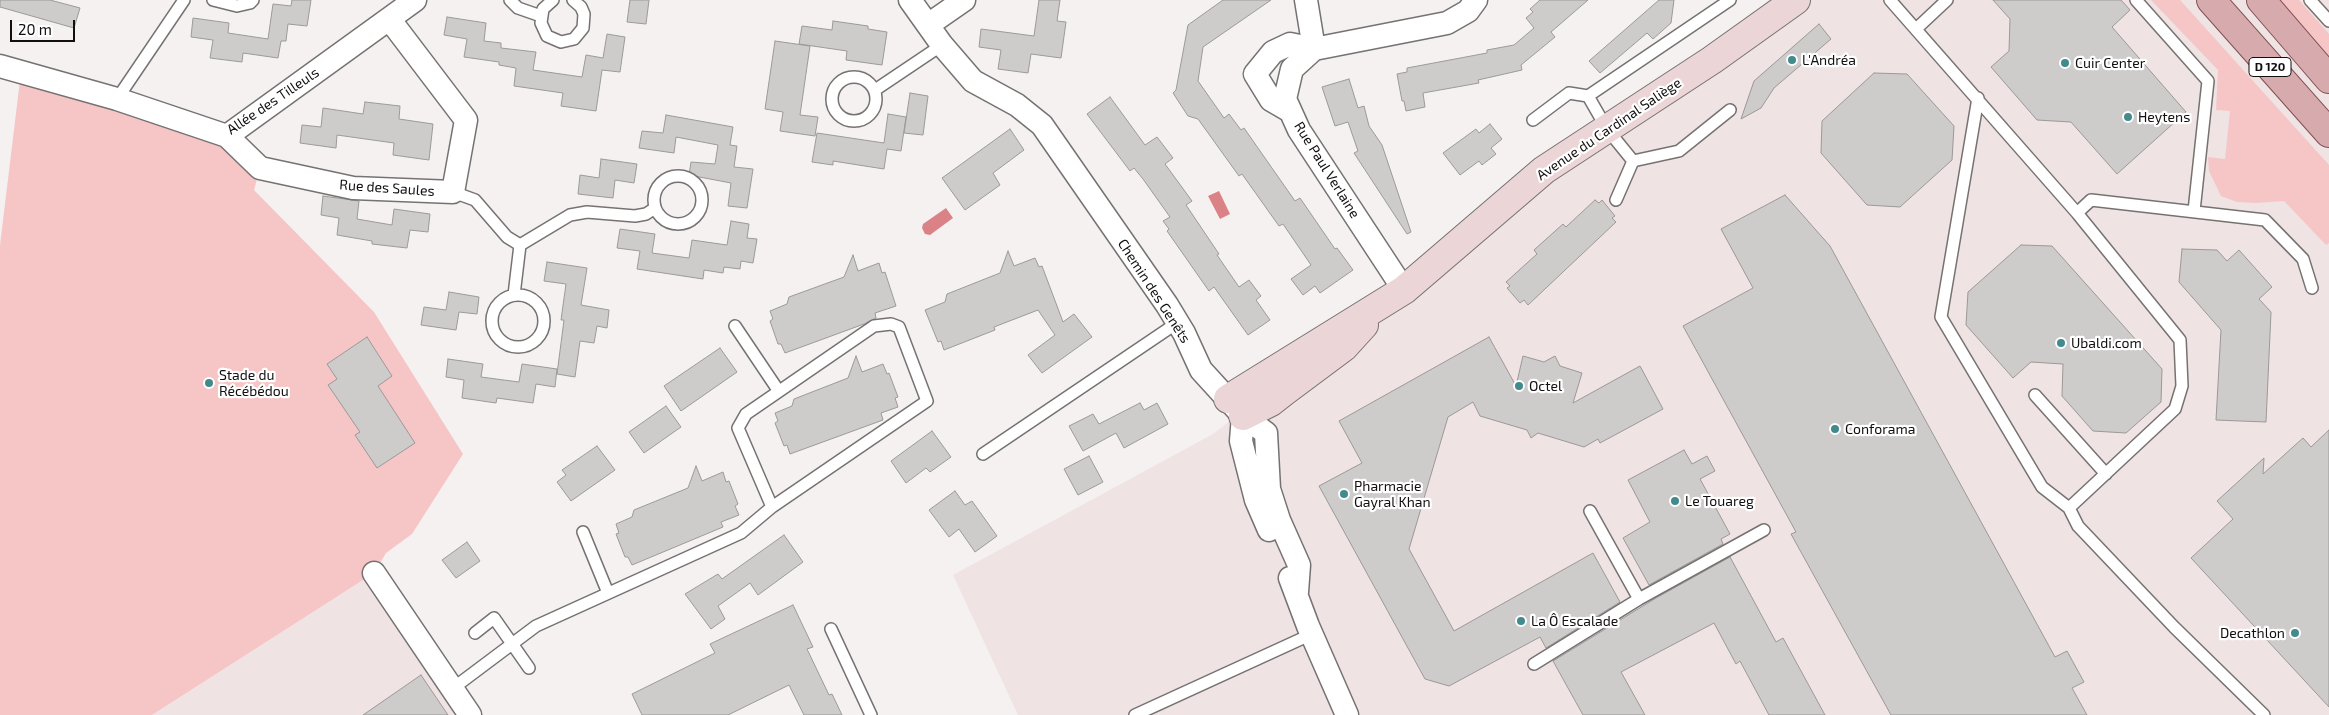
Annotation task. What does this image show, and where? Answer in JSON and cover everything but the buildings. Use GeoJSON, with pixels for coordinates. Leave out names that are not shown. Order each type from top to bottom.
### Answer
{"type":"FeatureCollection","features":[{"type":"Feature","properties":{"kind":"main road","name":"D 120"},"geometry":{"type":"LineString","coordinates":[[2211,0],[2329,132]]}},
{"type":"Feature","properties":{"kind":"main road","name":"D 120"},"geometry":{"type":"LineString","coordinates":[[2261,0],[2329,79]]}},
{"type":"Feature","properties":{"kind":"main road","name":"Avenue du Cardinal Saliège"},"geometry":{"type":"LineString","coordinates":[[1235,407],[1326,336],[1382,305],[1404,290],[1544,170],[1712,60],[1781,4]]}},
{"type":"Feature","properties":{"kind":"street","name":"Allée des Tilleuls"},"geometry":{"type":"LineString","coordinates":[[0,66],[117,99],[227,136],[390,20],[415,0]]}},
{"type":"Feature","properties":{"kind":"street","name":"Chemin des Genêts"},"geometry":{"type":"LineString","coordinates":[[910,0],[942,45],[973,81],[1017,105],[1042,126],[1177,323],[1201,370],[1235,407]]}},
{"type":"Feature","properties":{"kind":"street"},"geometry":{"type":"LineString","coordinates":[[928,25],[964,0]]}},
{"type":"Feature","properties":{"kind":"street"},"geometry":{"type":"LineString","coordinates":[[1306,0],[1314,49]]}},
{"type":"Feature","properties":{"kind":"street"},"geometry":{"type":"LineString","coordinates":[[1290,111],[1271,100],[1254,74],[1273,52],[1290,44],[1314,49],[1447,23],[1468,11],[1476,0]]}},
{"type":"Feature","properties":{"kind":"street","name":"Rue des Saules"},"geometry":{"type":"LineString","coordinates":[[227,136],[260,168],[353,188],[452,192],[466,120],[390,20]]}},
{"type":"Feature","properties":{"kind":"street","name":"Rue Paul Verlaine"},"geometry":{"type":"LineString","coordinates":[[1314,49],[1292,69],[1285,98],[1299,130],[1404,290]]}},
{"type":"Feature","properties":{"kind":"street"},"geometry":{"type":"LineString","coordinates":[[1235,407],[1241,441],[1256,500],[1297,592],[1312,634],[1346,715]]}},
{"type":"Feature","properties":{"kind":"street"},"geometry":{"type":"LineString","coordinates":[[374,573],[470,715]]}},
{"type":"Feature","properties":{"kind":"lane"},"geometry":{"type":"LineString","coordinates":[[117,99],[184,0]]}},
{"type":"Feature","properties":{"kind":"lane"},"geometry":{"type":"LineString","coordinates":[[213,0],[236,6],[250,3],[253,0]]}},
{"type":"Feature","properties":{"kind":"lane"},"geometry":{"type":"LineString","coordinates":[[510,0],[518,8],[540,16]]}},
{"type":"Feature","properties":{"kind":"lane"},"geometry":{"type":"LineString","coordinates":[[552,0],[543,9],[540,16],[543,30],[548,36],[561,42],[574,39],[583,28],[585,22],[581,7],[573,0]]}},
{"type":"Feature","properties":{"kind":"lane"},"geometry":{"type":"LineString","coordinates":[[1533,120],[1568,93],[1588,96],[1730,0]]}},
{"type":"Feature","properties":{"kind":"lane"},"geometry":{"type":"LineString","coordinates":[[1890,0],[2077,213],[2180,340],[2182,386],[2175,409],[2069,508]]}},
{"type":"Feature","properties":{"kind":"lane"},"geometry":{"type":"LineString","coordinates":[[1916,29],[1947,0]]}},
{"type":"Feature","properties":{"kind":"lane"},"geometry":{"type":"LineString","coordinates":[[2136,0],[2208,81],[2194,211]]}},
{"type":"Feature","properties":{"kind":"lane"},"geometry":{"type":"LineString","coordinates":[[2310,0],[2329,20]]}},
{"type":"Feature","properties":{"kind":"lane"},"geometry":{"type":"LineString","coordinates":[[875,90],[942,45]]}},
{"type":"Feature","properties":{"kind":"lane"},"geometry":{"type":"LineString","coordinates":[[856,76],[868,80],[875,90],[876,102],[870,115],[859,121],[845,120],[836,113],[831,104],[833,88],[842,78],[856,76]]}},
{"type":"Feature","properties":{"kind":"lane"},"geometry":{"type":"LineString","coordinates":[[1588,96],[1607,129],[1633,161]]}},
{"type":"Feature","properties":{"kind":"lane"},"geometry":{"type":"LineString","coordinates":[[1978,98],[1941,317],[2042,487],[2069,508],[2078,526],[2174,627],[2264,715]]}},
{"type":"Feature","properties":{"kind":"lane"},"geometry":{"type":"LineString","coordinates":[[1633,161],[1679,151],[1730,110]]}},
{"type":"Feature","properties":{"kind":"lane"},"geometry":{"type":"LineString","coordinates":[[1616,200],[1633,161]]}},
{"type":"Feature","properties":{"kind":"lane"},"geometry":{"type":"LineString","coordinates":[[673,176],[687,177],[697,185],[702,195],[700,210],[689,221],[678,224],[664,219],[655,208],[654,197],[660,183],[673,176]]}},
{"type":"Feature","properties":{"kind":"lane"},"geometry":{"type":"LineString","coordinates":[[452,192],[475,200],[507,237],[520,245]]}},
{"type":"Feature","properties":{"kind":"lane"},"geometry":{"type":"LineString","coordinates":[[2077,213],[2091,200],[2265,220],[2303,259],[2312,288]]}},
{"type":"Feature","properties":{"kind":"lane"},"geometry":{"type":"LineString","coordinates":[[520,245],[570,215],[587,212],[635,216],[646,214],[655,208]]}},
{"type":"Feature","properties":{"kind":"lane"},"geometry":{"type":"LineString","coordinates":[[514,295],[520,245]]}},
{"type":"Feature","properties":{"kind":"lane"},"geometry":{"type":"LineString","coordinates":[[514,295],[531,298],[542,310],[544,328],[537,340],[528,346],[513,348],[499,340],[492,327],[493,312],[500,302],[514,295]]}},
{"type":"Feature","properties":{"kind":"lane"},"geometry":{"type":"LineString","coordinates":[[983,454],[1177,323]]}},
{"type":"Feature","properties":{"kind":"lane"},"geometry":{"type":"LineString","coordinates":[[452,689],[536,626],[741,533],[772,507],[927,401],[899,327],[891,324],[874,326],[778,390],[746,414],[738,428],[772,507]]}},
{"type":"Feature","properties":{"kind":"lane"},"geometry":{"type":"LineString","coordinates":[[735,326],[778,390]]}},
{"type":"Feature","properties":{"kind":"lane"},"geometry":{"type":"LineString","coordinates":[[2035,395],[2106,474]]}},
{"type":"Feature","properties":{"kind":"lane"},"geometry":{"type":"LineString","coordinates":[[1590,511],[1639,599]]}},
{"type":"Feature","properties":{"kind":"lane"},"geometry":{"type":"LineString","coordinates":[[1534,664],[1639,599],[1764,530]]}},
{"type":"Feature","properties":{"kind":"lane"},"geometry":{"type":"LineString","coordinates":[[582,532],[608,594]]}},
{"type":"Feature","properties":{"kind":"lane"},"geometry":{"type":"LineString","coordinates":[[474,633],[494,618],[529,668]]}},
{"type":"Feature","properties":{"kind":"lane"},"geometry":{"type":"LineString","coordinates":[[831,630],[871,715]]}},
{"type":"Feature","properties":{"kind":"lane"},"geometry":{"type":"LineString","coordinates":[[1135,715],[1312,634]]}},
{"type":"Feature","properties":{"kind":"shaded area"},"geometry":{"type":"Polygon","coordinates":[[[1769,0],[2329,0],[2329,715],[1018,715],[953,575],[1213,434],[1769,0]]]}},
{"type":"Feature","properties":{"kind":"shaded area"},"geometry":{"type":"Polygon","coordinates":[[[2151,0],[2180,0],[2329,165],[2329,243],[2326,245],[2284,201],[2237,202],[2221,196],[2209,171],[2208,157],[2225,159],[2230,111],[2216,110],[2218,70],[2151,0]]]}},
{"type":"Feature","properties":{"kind":"shaded area"},"geometry":{"type":"Polygon","coordinates":[[[2278,0],[2299,0],[2329,34],[2329,64],[2278,0]]]}},
{"type":"Feature","properties":{"kind":"shaded area","name":"Stade du Récébédou"},"geometry":{"type":"Polygon","coordinates":[[[21,72],[227,136],[260,168],[254,190],[374,312],[463,454],[412,534],[386,553],[374,573],[152,715],[0,715],[0,245],[21,72]]]}},
{"type":"Feature","properties":{"kind":"shaded area"},"geometry":{"type":"Polygon","coordinates":[[[1219,191],[1230,214],[1220,219],[1208,196],[1219,191]]]}},
{"type":"Feature","properties":{"kind":"shaded area"},"geometry":{"type":"Polygon","coordinates":[[[946,208],[953,218],[930,235],[925,234],[922,228],[923,224],[946,208]]]}},
{"type":"Feature","properties":{"kind":"shaded area"},"geometry":{"type":"Polygon","coordinates":[[[374,573],[470,715],[152,715],[374,573]]]}},
{"type":"Feature","properties":{"kind":"place","name":"L'Andréa"},"geometry":{"type":"Point","coordinates":[1792,60]}},
{"type":"Feature","properties":{"kind":"place","name":"Cuir Center"},"geometry":{"type":"Point","coordinates":[2065,63]}},
{"type":"Feature","properties":{"kind":"place","name":"Heytens"},"geometry":{"type":"Point","coordinates":[2128,117]}},
{"type":"Feature","properties":{"kind":"place","name":"Ubaldi.com"},"geometry":{"type":"Point","coordinates":[2061,343]}},
{"type":"Feature","properties":{"kind":"place","name":"Stade du Récébédou"},"geometry":{"type":"Point","coordinates":[209,383]}},
{"type":"Feature","properties":{"kind":"place","name":"Octel"},"geometry":{"type":"Point","coordinates":[1519,386]}},
{"type":"Feature","properties":{"kind":"place","name":"Conforama"},"geometry":{"type":"Point","coordinates":[1835,429]}},
{"type":"Feature","properties":{"kind":"place","name":"Pharmacie Gayral Khan"},"geometry":{"type":"Point","coordinates":[1344,494]}},
{"type":"Feature","properties":{"kind":"place","name":"Le Touareg"},"geometry":{"type":"Point","coordinates":[1675,501]}},
{"type":"Feature","properties":{"kind":"place","name":"La Ô Escalade"},"geometry":{"type":"Point","coordinates":[1521,621]}},
{"type":"Feature","properties":{"kind":"place","name":"Decathlon"},"geometry":{"type":"Point","coordinates":[2295,633]}}]}
